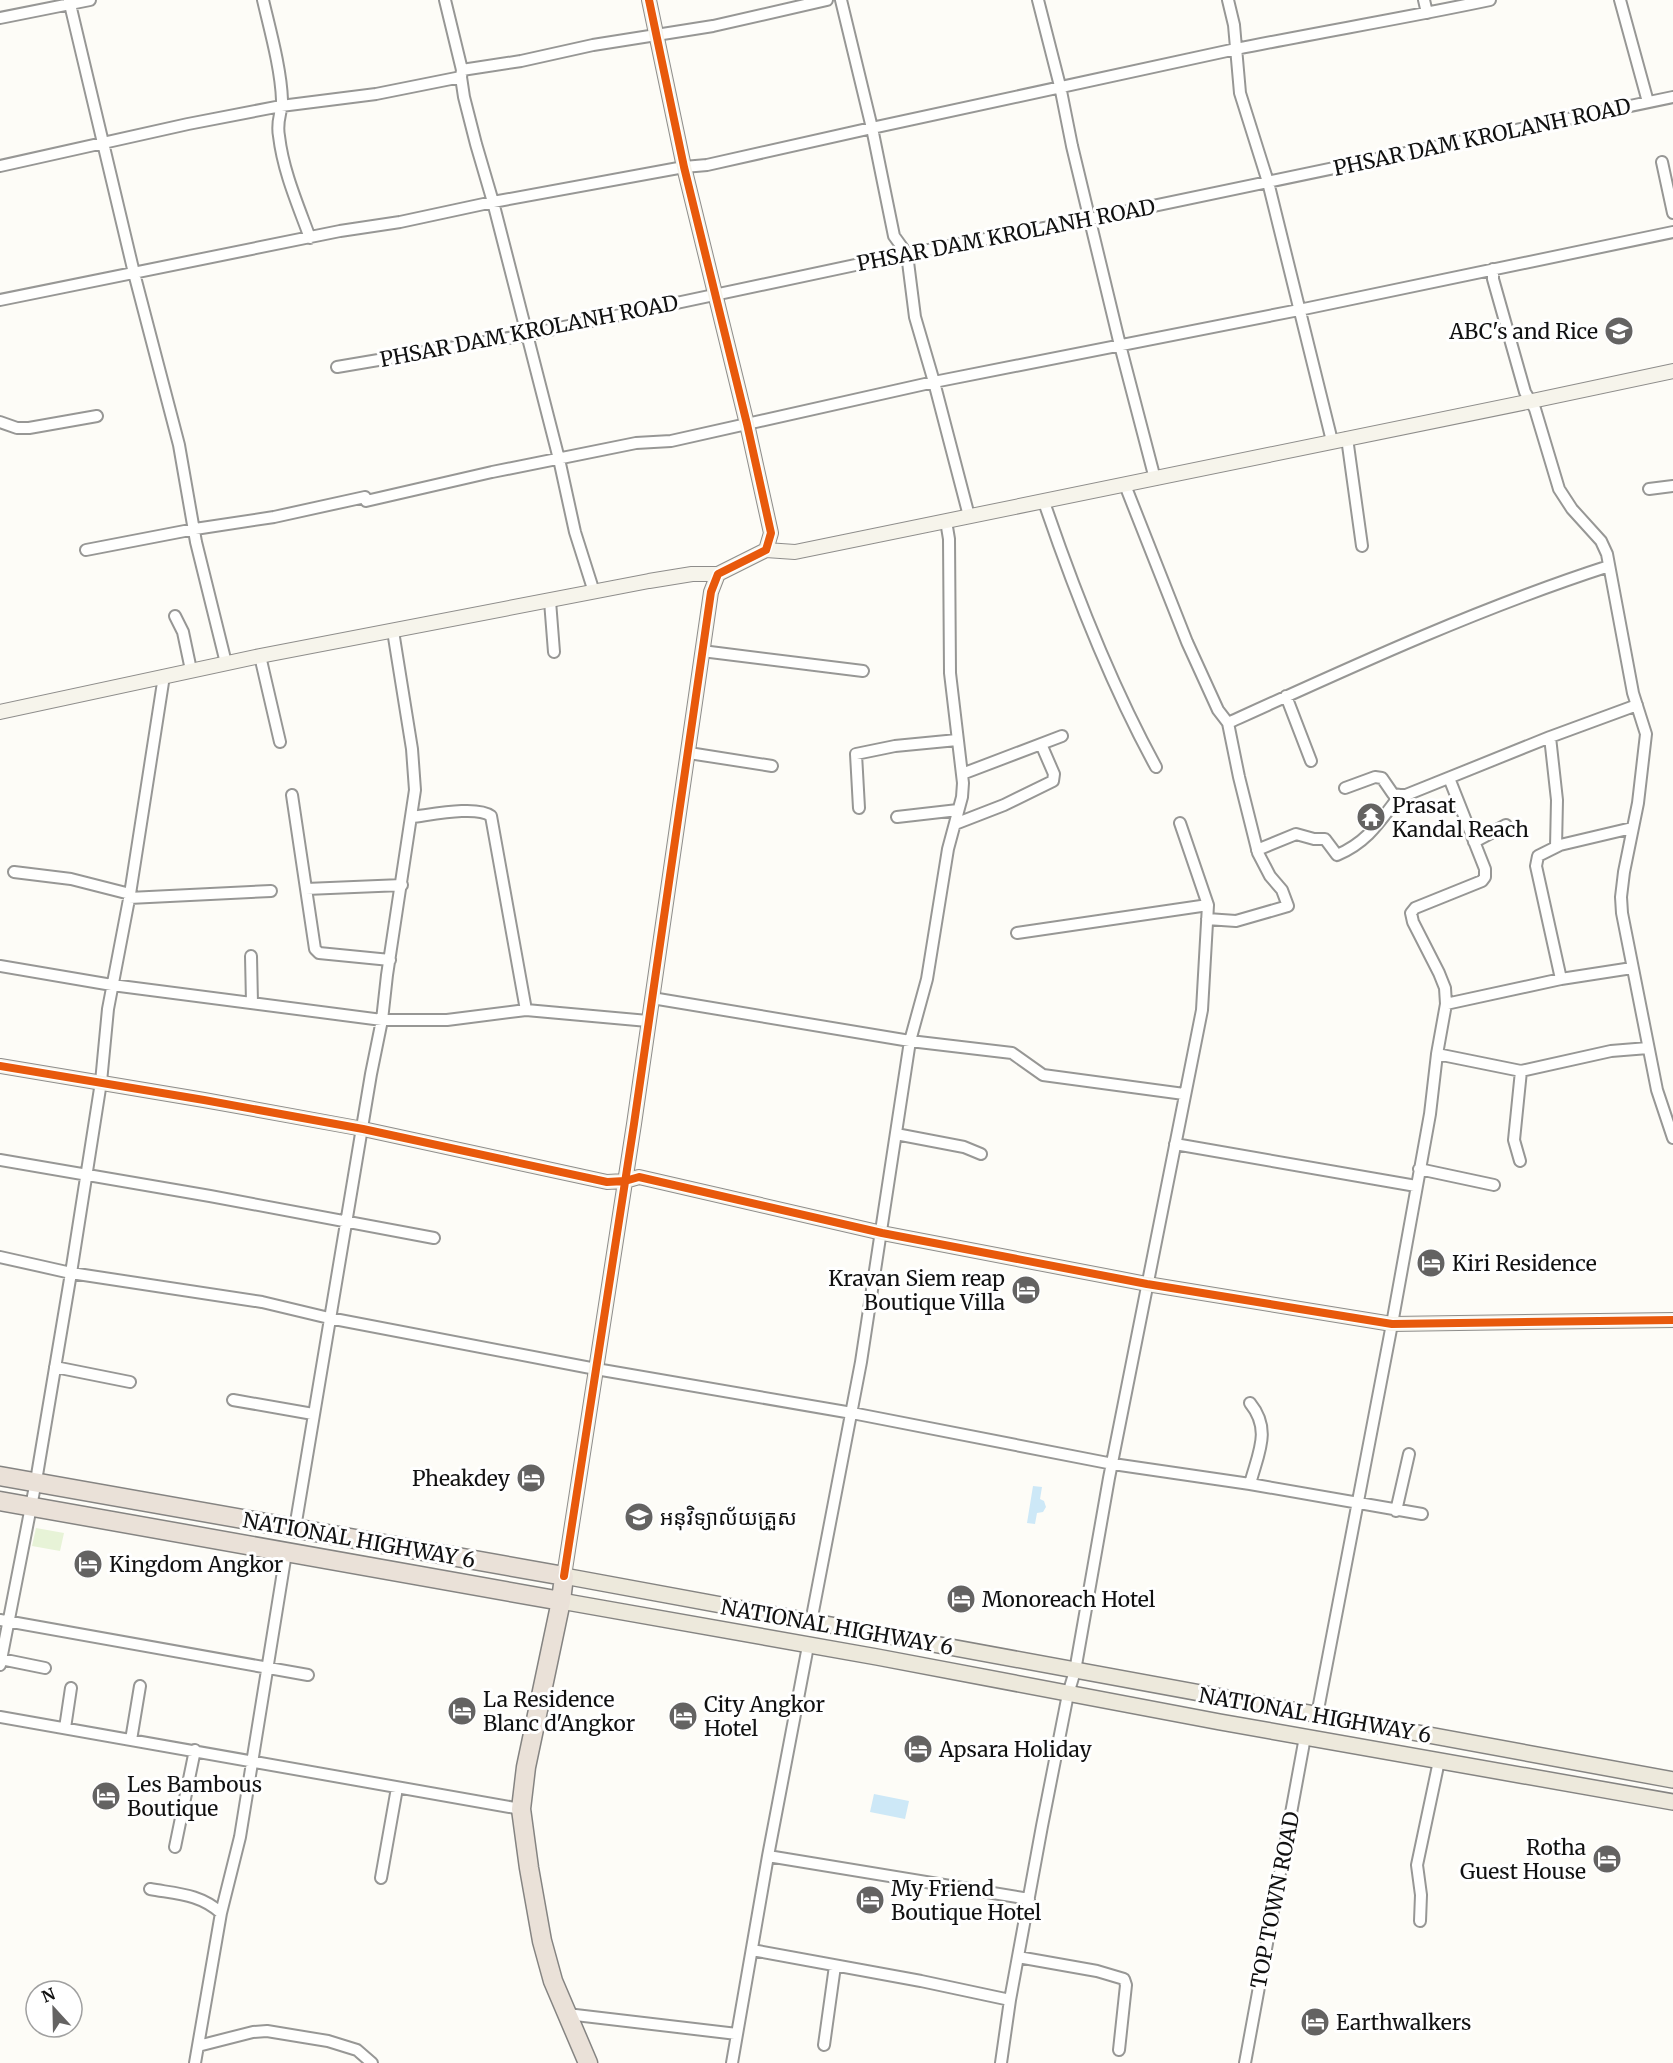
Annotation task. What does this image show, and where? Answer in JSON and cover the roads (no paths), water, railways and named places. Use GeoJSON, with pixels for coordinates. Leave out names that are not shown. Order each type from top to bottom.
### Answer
{"type":"FeatureCollection","features":[{"type":"Feature","properties":{"kind":"highway","name":"NATIONAL HIGHWAY 6"},"geometry":{"type":"LineString","coordinates":[[0,1476],[564,1576]]}},
{"type":"Feature","properties":{"kind":"highway","name":"NATIONAL HIGHWAY 6"},"geometry":{"type":"LineString","coordinates":[[0,1501],[561,1601]]}},
{"type":"Feature","properties":{"kind":"highway"},"geometry":{"type":"LineString","coordinates":[[564,1576],[561,1601],[526,1767],[521,1809],[542,1941],[553,1981],[588,2063]]}},
{"type":"Feature","properties":{"kind":"main road","name":"NATIONAL HIGHWAY 6"},"geometry":{"type":"LineString","coordinates":[[564,1576],[1673,1780]]}},
{"type":"Feature","properties":{"kind":"main road","name":"NATIONAL HIGHWAY 6"},"geometry":{"type":"LineString","coordinates":[[561,1601],[1673,1802]]}},
{"type":"Feature","properties":{"kind":"street"},"geometry":{"type":"LineString","coordinates":[[0,18],[70,2],[90,0]]}},
{"type":"Feature","properties":{"kind":"street"},"geometry":{"type":"LineString","coordinates":[[263,0],[276,59],[281,106],[278,120],[281,151],[310,238]]}},
{"type":"Feature","properties":{"kind":"street"},"geometry":{"type":"LineString","coordinates":[[445,0],[476,144],[559,459],[575,532],[594,592]]}},
{"type":"Feature","properties":{"kind":"street"},"geometry":{"type":"LineString","coordinates":[[649,0],[684,167],[770,523],[771,532],[766,550]]}},
{"type":"Feature","properties":{"kind":"street"},"geometry":{"type":"LineString","coordinates":[[0,166],[103,142],[281,106],[376,94],[462,74],[713,26],[827,0]]}},
{"type":"Feature","properties":{"kind":"street"},"geometry":{"type":"LineString","coordinates":[[841,0],[872,128],[894,236],[907,254],[915,317],[969,516]]}},
{"type":"Feature","properties":{"kind":"street"},"geometry":{"type":"LineString","coordinates":[[1038,0],[1120,345],[1155,479]]}},
{"type":"Feature","properties":{"kind":"street"},"geometry":{"type":"LineString","coordinates":[[1228,0],[1237,49],[1240,93],[1268,182],[1332,441]]}},
{"type":"Feature","properties":{"kind":"street"},"geometry":{"type":"LineString","coordinates":[[1425,0],[1427,13]]}},
{"type":"Feature","properties":{"kind":"street"},"geometry":{"type":"LineString","coordinates":[[0,300],[340,231],[400,222],[493,202],[684,167],[707,165],[967,109],[1060,86],[1490,0]]}},
{"type":"Feature","properties":{"kind":"street"},"geometry":{"type":"LineString","coordinates":[[1620,0],[1648,102]]}},
{"type":"Feature","properties":{"kind":"street"},"geometry":{"type":"LineString","coordinates":[[70,2],[134,273],[179,445],[195,529],[226,663]]}},
{"type":"Feature","properties":{"kind":"street","name":"PHSAR DAM KROLANH ROAD"},"geometry":{"type":"LineString","coordinates":[[337,367],[526,335],[1673,96]]}},
{"type":"Feature","properties":{"kind":"street"},"geometry":{"type":"LineString","coordinates":[[1662,162],[1673,213]]}},
{"type":"Feature","properties":{"kind":"street"},"geometry":{"type":"LineString","coordinates":[[86,550],[195,529],[274,517],[636,443],[671,441],[934,382],[1299,310],[1673,232]]}},
{"type":"Feature","properties":{"kind":"street"},"geometry":{"type":"LineString","coordinates":[[1494,269],[1493,279],[1514,356],[1525,392],[1532,401],[1559,489],[1572,509],[1601,541],[1607,554],[1627,666],[1644,724],[1646,749],[1621,897],[1632,968],[1657,1090],[1673,1138]]}},
{"type":"Feature","properties":{"kind":"street"},"geometry":{"type":"LineString","coordinates":[[0,712],[260,656],[692,574],[718,574],[766,550],[795,552],[1673,371]]}},
{"type":"Feature","properties":{"kind":"street"},"geometry":{"type":"LineString","coordinates":[[0,422],[17,428],[29,428],[97,416]]}},
{"type":"Feature","properties":{"kind":"street"},"geometry":{"type":"LineString","coordinates":[[1347,438],[1362,546]]}},
{"type":"Feature","properties":{"kind":"street"},"geometry":{"type":"LineString","coordinates":[[1125,485],[1187,642],[1218,711],[1228,723],[1257,850],[1270,876],[1282,890],[1288,906],[1236,921],[1207,919]]}},
{"type":"Feature","properties":{"kind":"street"},"geometry":{"type":"LineString","coordinates":[[1649,489],[1673,486]]}},
{"type":"Feature","properties":{"kind":"street"},"geometry":{"type":"LineString","coordinates":[[1044,502],[1070,578],[1131,721],[1156,767]]}},
{"type":"Feature","properties":{"kind":"street"},"geometry":{"type":"LineString","coordinates":[[811,1622],[852,1413],[882,1233],[910,1041],[927,979],[948,849],[962,797],[962,774],[950,673],[949,539],[946,521]]}},
{"type":"Feature","properties":{"kind":"street"},"geometry":{"type":"LineString","coordinates":[[1228,723],[1286,696],[1548,585],[1609,566]]}},
{"type":"Feature","properties":{"kind":"street"},"geometry":{"type":"LineString","coordinates":[[564,1576],[689,753],[711,592],[718,574]]}},
{"type":"Feature","properties":{"kind":"street"},"geometry":{"type":"LineString","coordinates":[[550,601],[554,652]]}},
{"type":"Feature","properties":{"kind":"street"},"geometry":{"type":"LineString","coordinates":[[175,616],[183,632],[191,670]]}},
{"type":"Feature","properties":{"kind":"street"},"geometry":{"type":"LineString","coordinates":[[295,1528],[329,1318],[382,1020],[415,790],[414,761],[393,631]]}},
{"type":"Feature","properties":{"kind":"street"},"geometry":{"type":"LineString","coordinates":[[702,651],[863,671]]}},
{"type":"Feature","properties":{"kind":"street"},"geometry":{"type":"LineString","coordinates":[[260,656],[280,742]]}},
{"type":"Feature","properties":{"kind":"street"},"geometry":{"type":"LineString","coordinates":[[45,1668],[1,1662],[5,1621],[36,1481],[71,1273],[87,1175],[112,984],[130,896],[164,676]]}},
{"type":"Feature","properties":{"kind":"street"},"geometry":{"type":"LineString","coordinates":[[1286,696],[1311,761]]}},
{"type":"Feature","properties":{"kind":"street"},"geometry":{"type":"LineString","coordinates":[[1345,788],[1375,777],[1382,778],[1394,794],[1406,795],[1637,705]]}},
{"type":"Feature","properties":{"kind":"street"},"geometry":{"type":"LineString","coordinates":[[962,774],[1062,736]]}},
{"type":"Feature","properties":{"kind":"street"},"geometry":{"type":"LineString","coordinates":[[1550,737],[1557,800],[1556,847]]}},
{"type":"Feature","properties":{"kind":"street"},"geometry":{"type":"LineString","coordinates":[[859,808],[856,754],[896,746],[957,740]]}},
{"type":"Feature","properties":{"kind":"street"},"geometry":{"type":"LineString","coordinates":[[955,824],[1004,805],[1053,781],[1054,774],[1041,744]]}},
{"type":"Feature","properties":{"kind":"street"},"geometry":{"type":"LineString","coordinates":[[689,753],[772,766]]}},
{"type":"Feature","properties":{"kind":"street"},"geometry":{"type":"LineString","coordinates":[[1317,1715],[1392,1324],[1430,1114],[1446,1004],[1445,988],[1411,914],[1415,908],[1482,881],[1485,877],[1485,869],[1449,778]]}},
{"type":"Feature","properties":{"kind":"street"},"geometry":{"type":"LineString","coordinates":[[292,795],[317,951],[390,960]]}},
{"type":"Feature","properties":{"kind":"street"},"geometry":{"type":"LineString","coordinates":[[1257,850],[1296,834],[1300,837],[1325,839],[1337,855],[1354,848],[1369,834],[1400,795]]}},
{"type":"Feature","properties":{"kind":"street"},"geometry":{"type":"LineString","coordinates":[[897,817],[958,810]]}},
{"type":"Feature","properties":{"kind":"street"},"geometry":{"type":"LineString","coordinates":[[412,817],[472,811],[485,812],[491,816],[526,1010]]}},
{"type":"Feature","properties":{"kind":"street"},"geometry":{"type":"LineString","coordinates":[[1000,2063],[1068,1694],[1075,1671],[1147,1284],[1202,1010],[1208,905],[1180,823]]}},
{"type":"Feature","properties":{"kind":"street"},"geometry":{"type":"LineString","coordinates":[[1474,842],[1506,825]]}},
{"type":"Feature","properties":{"kind":"street"},"geometry":{"type":"LineString","coordinates":[[1561,979],[1536,866],[1538,856],[1556,847],[1632,828]]}},
{"type":"Feature","properties":{"kind":"street"},"geometry":{"type":"LineString","coordinates":[[14,872],[71,879],[130,896],[271,891]]}},
{"type":"Feature","properties":{"kind":"street"},"geometry":{"type":"LineString","coordinates":[[306,890],[402,885]]}},
{"type":"Feature","properties":{"kind":"street"},"geometry":{"type":"LineString","coordinates":[[1017,933],[1208,905]]}},
{"type":"Feature","properties":{"kind":"street"},"geometry":{"type":"LineString","coordinates":[[251,956],[252,1003]]}},
{"type":"Feature","properties":{"kind":"street"},"geometry":{"type":"LineString","coordinates":[[0,966],[112,984],[382,1020],[447,1020],[526,1010],[648,1021]]}},
{"type":"Feature","properties":{"kind":"street"},"geometry":{"type":"LineString","coordinates":[[1446,1004],[1561,979],[1632,968]]}},
{"type":"Feature","properties":{"kind":"street"},"geometry":{"type":"LineString","coordinates":[[652,998],[910,1041],[1012,1053],[1043,1076],[1185,1094]]}},
{"type":"Feature","properties":{"kind":"street"},"geometry":{"type":"LineString","coordinates":[[1437,1054],[1521,1071],[1611,1051],[1648,1048]]}},
{"type":"Feature","properties":{"kind":"street"},"geometry":{"type":"LineString","coordinates":[[0,1066],[363,1129],[607,1182],[639,1177],[882,1233],[1147,1284],[1392,1324],[1673,1320]]}},
{"type":"Feature","properties":{"kind":"street"},"geometry":{"type":"LineString","coordinates":[[1520,1161],[1514,1140],[1521,1071]]}},
{"type":"Feature","properties":{"kind":"street"},"geometry":{"type":"LineString","coordinates":[[896,1134],[964,1147],[981,1154]]}},
{"type":"Feature","properties":{"kind":"street"},"geometry":{"type":"LineString","coordinates":[[1175,1144],[1416,1186]]}},
{"type":"Feature","properties":{"kind":"street"},"geometry":{"type":"LineString","coordinates":[[0,1160],[434,1238]]}},
{"type":"Feature","properties":{"kind":"street"},"geometry":{"type":"LineString","coordinates":[[1419,1169],[1494,1185]]}},
{"type":"Feature","properties":{"kind":"street"},"geometry":{"type":"LineString","coordinates":[[0,1257],[71,1273],[262,1302],[329,1318],[596,1370],[852,1413],[1113,1464],[1250,1484],[1422,1514]]}},
{"type":"Feature","properties":{"kind":"street"},"geometry":{"type":"LineString","coordinates":[[55,1367],[130,1382]]}},
{"type":"Feature","properties":{"kind":"street"},"geometry":{"type":"LineString","coordinates":[[233,1401],[313,1414]]}},
{"type":"Feature","properties":{"kind":"street"},"geometry":{"type":"LineString","coordinates":[[1250,1402],[1263,1426],[1250,1484]]}},
{"type":"Feature","properties":{"kind":"street"},"geometry":{"type":"LineString","coordinates":[[1396,1511],[1409,1454]]}},
{"type":"Feature","properties":{"kind":"street"},"geometry":{"type":"LineString","coordinates":[[195,2063],[221,1913],[240,1837],[286,1553]]}},
{"type":"Feature","properties":{"kind":"street"},"geometry":{"type":"LineString","coordinates":[[5,1621],[308,1675]]}},
{"type":"Feature","properties":{"kind":"street"},"geometry":{"type":"LineString","coordinates":[[732,2063],[808,1646]]}},
{"type":"Feature","properties":{"kind":"street"},"geometry":{"type":"LineString","coordinates":[[131,1740],[140,1686]]}},
{"type":"Feature","properties":{"kind":"street"},"geometry":{"type":"LineString","coordinates":[[65,1728],[71,1688]]}},
{"type":"Feature","properties":{"kind":"street"},"geometry":{"type":"LineString","coordinates":[[0,1717],[521,1809]]}},
{"type":"Feature","properties":{"kind":"street","name":"TOP TOWN ROAD"},"geometry":{"type":"LineString","coordinates":[[1245,2063],[1305,1737]]}},
{"type":"Feature","properties":{"kind":"street"},"geometry":{"type":"LineString","coordinates":[[176,1847],[195,1750]]}},
{"type":"Feature","properties":{"kind":"street"},"geometry":{"type":"LineString","coordinates":[[1420,1921],[1421,1895],[1417,1865],[1439,1761]]}},
{"type":"Feature","properties":{"kind":"street"},"geometry":{"type":"LineString","coordinates":[[381,1878],[397,1788]]}},
{"type":"Feature","properties":{"kind":"street"},"geometry":{"type":"LineString","coordinates":[[768,1856],[1029,1899]]}},
{"type":"Feature","properties":{"kind":"street"},"geometry":{"type":"LineString","coordinates":[[150,1889],[199,1899],[209,1903],[221,1913]]}},
{"type":"Feature","properties":{"kind":"street"},"geometry":{"type":"LineString","coordinates":[[752,1950],[1010,2000]]}},
{"type":"Feature","properties":{"kind":"street"},"geometry":{"type":"LineString","coordinates":[[1018,1957],[1097,1971],[1124,1979],[1126,1985],[1119,2050]]}},
{"type":"Feature","properties":{"kind":"street"},"geometry":{"type":"LineString","coordinates":[[824,2045],[835,1966]]}},
{"type":"Feature","properties":{"kind":"street"},"geometry":{"type":"LineString","coordinates":[[567,2014],[737,2034]]}},
{"type":"Feature","properties":{"kind":"street"},"geometry":{"type":"LineString","coordinates":[[198,2046],[253,2032],[267,2031],[328,2041],[357,2050],[372,2063]]}},
{"type":"Feature","properties":{"kind":"water"},"geometry":{"type":"Polygon","coordinates":[[[1033,1486],[1042,1487],[1040,1499],[1044,1501],[1046,1507],[1043,1512],[1037,1513],[1035,1524],[1027,1523],[1033,1486]]]}},
{"type":"Feature","properties":{"kind":"water"},"geometry":{"type":"Polygon","coordinates":[[[874,1794],[909,1801],[905,1819],[870,1812],[874,1794]]]}},
{"type":"Feature","properties":{"kind":"place","name":"ABC's and Rice"},"geometry":{"type":"Point","coordinates":[1619,331]}},
{"type":"Feature","properties":{"kind":"place","name":"Prasat Kandal Reach"},"geometry":{"type":"Point","coordinates":[1371,817]}},
{"type":"Feature","properties":{"kind":"place","name":"Kiri Residence"},"geometry":{"type":"Point","coordinates":[1431,1263]}},
{"type":"Feature","properties":{"kind":"place","name":"Kravan Siem reap Boutique Villa"},"geometry":{"type":"Point","coordinates":[1026,1290]}},
{"type":"Feature","properties":{"kind":"place","name":"Pheakdey"},"geometry":{"type":"Point","coordinates":[531,1478]}},
{"type":"Feature","properties":{"kind":"place","name":"អនុវិទ្យាល័យគ្រួស"},"geometry":{"type":"Point","coordinates":[639,1517]}},
{"type":"Feature","properties":{"kind":"place","name":"Kingdom Angkor"},"geometry":{"type":"Point","coordinates":[88,1564]}},
{"type":"Feature","properties":{"kind":"place","name":"Monoreach Hotel"},"geometry":{"type":"Point","coordinates":[961,1599]}},
{"type":"Feature","properties":{"kind":"place","name":"La Residence Blanc d'Angkor"},"geometry":{"type":"Point","coordinates":[462,1711]}},
{"type":"Feature","properties":{"kind":"place","name":"City Angkor Hotel"},"geometry":{"type":"Point","coordinates":[683,1716]}},
{"type":"Feature","properties":{"kind":"place","name":"Apsara Holiday"},"geometry":{"type":"Point","coordinates":[918,1749]}},
{"type":"Feature","properties":{"kind":"place","name":"Les Bambous Boutique"},"geometry":{"type":"Point","coordinates":[106,1796]}},
{"type":"Feature","properties":{"kind":"place","name":"Rotha Guest House"},"geometry":{"type":"Point","coordinates":[1607,1859]}},
{"type":"Feature","properties":{"kind":"place","name":"My Friend Boutique Hotel"},"geometry":{"type":"Point","coordinates":[870,1900]}},
{"type":"Feature","properties":{"kind":"place","name":"Earthwalkers"},"geometry":{"type":"Point","coordinates":[1315,2022]}}]}
